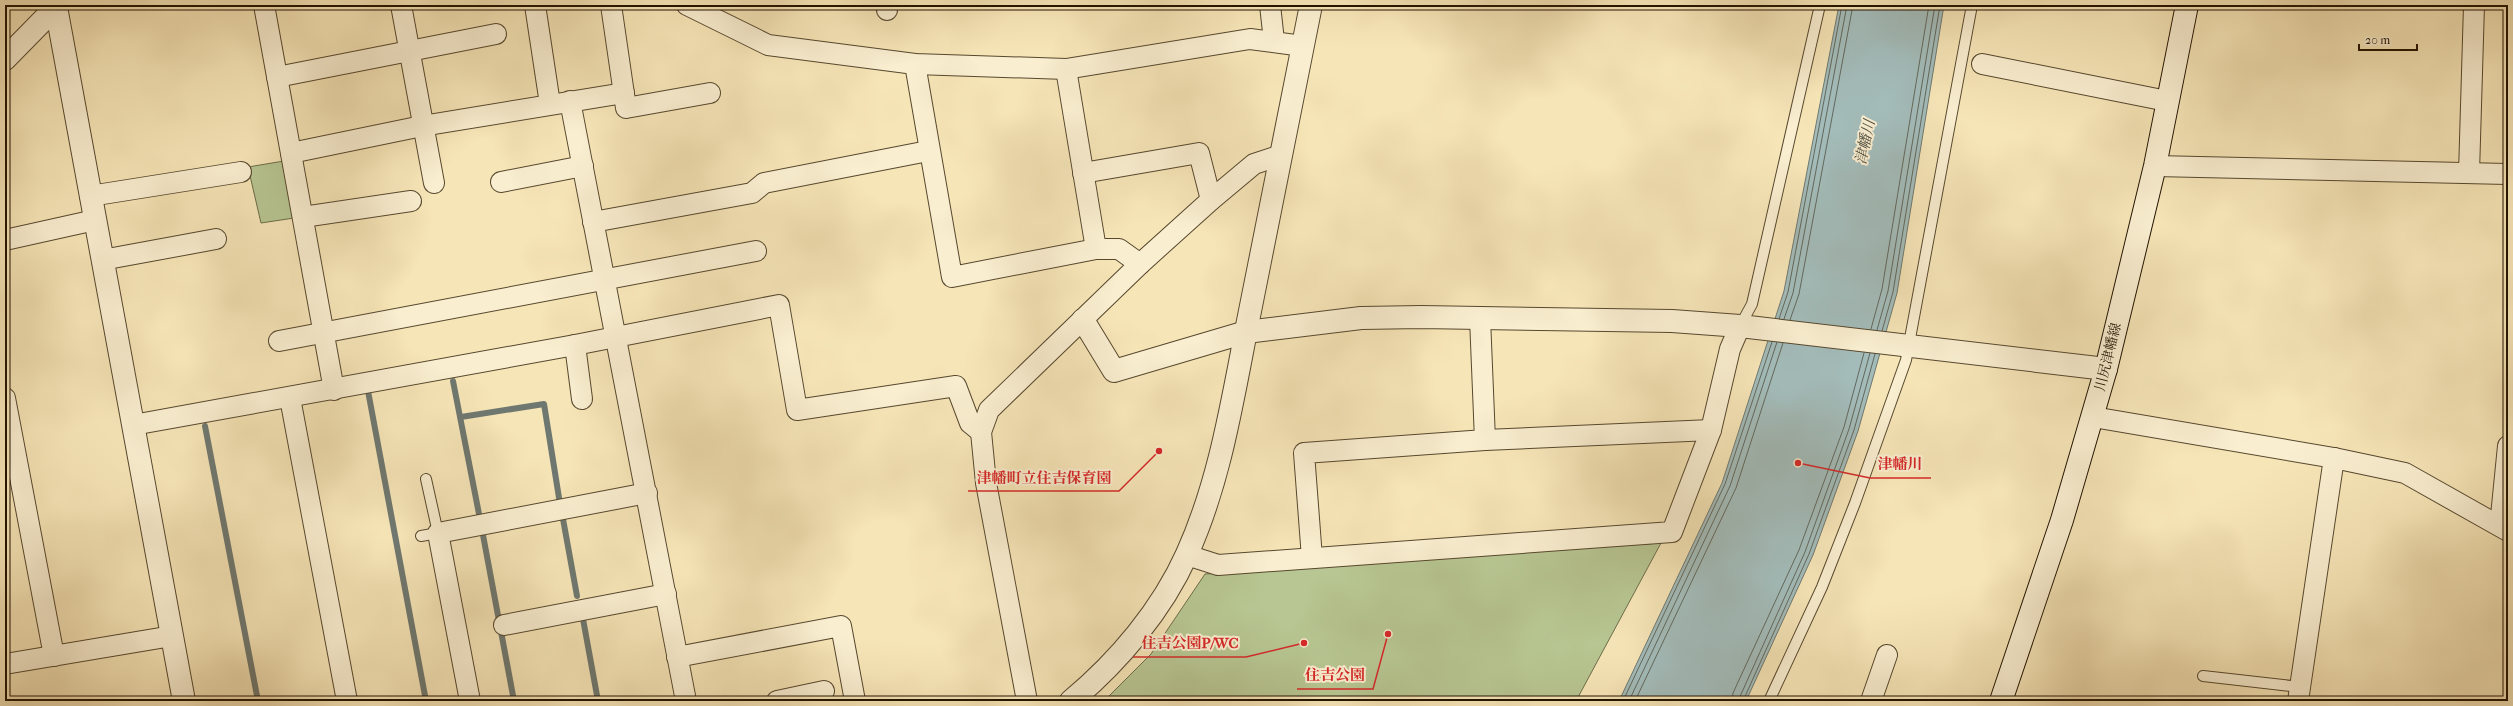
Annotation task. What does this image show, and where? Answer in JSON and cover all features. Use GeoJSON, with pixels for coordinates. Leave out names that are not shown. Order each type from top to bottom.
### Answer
{"type":"FeatureCollection","features":[{"type":"Feature","properties":{"kind":"street"},"geometry":{"type":"LineString","coordinates":[[264,5],[334,390]]}},
{"type":"Feature","properties":{"kind":"street"},"geometry":{"type":"LineString","coordinates":[[401,5],[411,52],[422,126],[434,183]]}},
{"type":"Feature","properties":{"kind":"street"},"geometry":{"type":"LineString","coordinates":[[535,5],[550,104]]}},
{"type":"Feature","properties":{"kind":"street"},"geometry":{"type":"LineString","coordinates":[[611,5],[626,108],[689,105],[710,93]]}},
{"type":"Feature","properties":{"kind":"street"},"geometry":{"type":"LineString","coordinates":[[687,5],[768,45],[915,64],[1066,69],[1250,39],[1303,46]]}},
{"type":"Feature","properties":{"kind":"street"},"geometry":{"type":"LineString","coordinates":[[1270,5],[1274,41]]}},
{"type":"Feature","properties":{"kind":"street"},"geometry":{"type":"LineString","coordinates":[[1071,701],[1126,647],[1159,603],[1187,555],[1205,510],[1218,464],[1246,332],[1311,5]]}},
{"type":"Feature","properties":{"kind":"street","name":"川尻津幡線"},"geometry":{"type":"LineString","coordinates":[[2001,701],[2062,520],[2106,369],[2154,166],[2187,5]]}},
{"type":"Feature","properties":{"kind":"street"},"geometry":{"type":"LineString","coordinates":[[2469,174],[2474,5]]}},
{"type":"Feature","properties":{"kind":"street"},"geometry":{"type":"LineString","coordinates":[[5,59],[57,6]]}},
{"type":"Feature","properties":{"kind":"street"},"geometry":{"type":"LineString","coordinates":[[57,6],[90,196],[184,701]]}},
{"type":"Feature","properties":{"kind":"street"},"geometry":{"type":"LineString","coordinates":[[277,77],[411,52],[496,34]]}},
{"type":"Feature","properties":{"kind":"street"},"geometry":{"type":"LineString","coordinates":[[915,64],[928,151],[952,277],[1096,249],[1119,249],[1140,264]]}},
{"type":"Feature","properties":{"kind":"street"},"geometry":{"type":"LineString","coordinates":[[1982,64],[2168,101]]}},
{"type":"Feature","properties":{"kind":"street"},"geometry":{"type":"LineString","coordinates":[[1066,69],[1096,249]]}},
{"type":"Feature","properties":{"kind":"street"},"geometry":{"type":"LineString","coordinates":[[291,153],[422,126],[624,93]]}},
{"type":"Feature","properties":{"kind":"street"},"geometry":{"type":"LineString","coordinates":[[570,101],[686,701]]}},
{"type":"Feature","properties":{"kind":"street"},"geometry":{"type":"LineString","coordinates":[[593,222],[752,193],[764,183],[928,151]]}},
{"type":"Feature","properties":{"kind":"street"},"geometry":{"type":"LineString","coordinates":[[1083,173],[1199,153],[1211,200]]}},
{"type":"Feature","properties":{"kind":"street"},"geometry":{"type":"LineString","coordinates":[[1028,701],[986,483],[982,432],[989,410],[1140,264],[1211,200],[1254,164],[1281,155]]}},
{"type":"Feature","properties":{"kind":"street"},"geometry":{"type":"LineString","coordinates":[[501,182],[583,166]]}},
{"type":"Feature","properties":{"kind":"street"},"geometry":{"type":"LineString","coordinates":[[2154,166],[2508,174]]}},
{"type":"Feature","properties":{"kind":"street"},"geometry":{"type":"LineString","coordinates":[[90,196],[241,172]]}},
{"type":"Feature","properties":{"kind":"street"},"geometry":{"type":"LineString","coordinates":[[303,217],[411,201]]}},
{"type":"Feature","properties":{"kind":"street"},"geometry":{"type":"LineString","coordinates":[[5,240],[95,220]]}},
{"type":"Feature","properties":{"kind":"street"},"geometry":{"type":"LineString","coordinates":[[102,260],[216,239]]}},
{"type":"Feature","properties":{"kind":"street"},"geometry":{"type":"LineString","coordinates":[[279,341],[604,278],[756,251]]}},
{"type":"Feature","properties":{"kind":"street"},"geometry":{"type":"LineString","coordinates":[[133,425],[290,398],[615,338],[779,305],[797,410],[956,386],[970,422],[982,432]]}},
{"type":"Feature","properties":{"kind":"street"},"geometry":{"type":"LineString","coordinates":[[1083,320],[1114,370],[1246,332],[1362,318],[1672,321],[1746,327],[2106,369]]}},
{"type":"Feature","properties":{"kind":"street"},"geometry":{"type":"LineString","coordinates":[[1480,318],[1485,440]]}},
{"type":"Feature","properties":{"kind":"street"},"geometry":{"type":"LineString","coordinates":[[1187,555],[1218,565],[1672,532],[1711,430],[1730,350],[1746,327]]}},
{"type":"Feature","properties":{"kind":"street"},"geometry":{"type":"LineString","coordinates":[[575,345],[582,399]]}},
{"type":"Feature","properties":{"kind":"street"},"geometry":{"type":"LineString","coordinates":[[5,398],[54,656]]}},
{"type":"Feature","properties":{"kind":"street"},"geometry":{"type":"LineString","coordinates":[[290,398],[347,701]]}},
{"type":"Feature","properties":{"kind":"street"},"geometry":{"type":"LineString","coordinates":[[2093,417],[2334,458],[2405,473],[2504,528],[2508,446]]}},
{"type":"Feature","properties":{"kind":"street"},"geometry":{"type":"LineString","coordinates":[[1312,558],[1304,453],[1485,440],[1711,430]]}},
{"type":"Feature","properties":{"kind":"street"},"geometry":{"type":"LineString","coordinates":[[2299,694],[2334,458]]}},
{"type":"Feature","properties":{"kind":"street"},"geometry":{"type":"LineString","coordinates":[[470,701],[430,534],[646,494]]}},
{"type":"Feature","properties":{"kind":"street"},"geometry":{"type":"LineString","coordinates":[[504,625],[666,594]]}},
{"type":"Feature","properties":{"kind":"street"},"geometry":{"type":"LineString","coordinates":[[677,657],[841,626],[855,701]]}},
{"type":"Feature","properties":{"kind":"street"},"geometry":{"type":"LineString","coordinates":[[5,664],[172,636]]}},
{"type":"Feature","properties":{"kind":"street"},"geometry":{"type":"LineString","coordinates":[[1872,701],[1887,655]]}},
{"type":"Feature","properties":{"kind":"street"},"geometry":{"type":"LineString","coordinates":[[776,701],[824,691]]}},
{"type":"Feature","properties":{"kind":"lane"},"geometry":{"type":"LineString","coordinates":[[1746,327],[1820,5]]}},
{"type":"Feature","properties":{"kind":"lane"},"geometry":{"type":"LineString","coordinates":[[1769,701],[1822,587],[1855,503],[1906,360],[1905,345],[1972,5]]}},
{"type":"Feature","properties":{"kind":"lane"},"geometry":{"type":"LineString","coordinates":[[426,479],[430,534]]}},
{"type":"Feature","properties":{"kind":"lane"},"geometry":{"type":"LineString","coordinates":[[2203,676],[2299,694]]}},
{"type":"Feature","properties":{"kind":"green space"},"geometry":{"type":"Polygon","coordinates":[[[284,161],[294,218],[261,223],[248,167],[284,161]]]}},
{"type":"Feature","properties":{"kind":"green space"},"geometry":{"type":"Polygon","coordinates":[[[1661,543],[1576,701],[1104,701],[1151,654],[1205,574],[1661,543]]]}},
{"type":"Feature","properties":{"kind":"water"},"geometry":{"type":"Polygon","coordinates":[[[1839,5],[1944,5],[1897,293],[1858,431],[1813,555],[1746,701],[1619,701],[1722,483],[1784,291],[1839,5]]]}},
{"type":"Feature","properties":{"kind":"waterway"},"geometry":{"type":"LineString","coordinates":[[453,381],[480,519]]}},
{"type":"Feature","properties":{"kind":"waterway"},"geometry":{"type":"LineString","coordinates":[[368,391],[426,701]]}},
{"type":"Feature","properties":{"kind":"waterway"},"geometry":{"type":"LineString","coordinates":[[461,417],[544,404],[560,504]]}},
{"type":"Feature","properties":{"kind":"waterway"},"geometry":{"type":"LineString","coordinates":[[205,426],[258,701]]}},
{"type":"Feature","properties":{"kind":"waterway"},"geometry":{"type":"LineString","coordinates":[[563,519],[577,596]]}},
{"type":"Feature","properties":{"kind":"waterway"},"geometry":{"type":"LineString","coordinates":[[483,535],[514,701]]}},
{"type":"Feature","properties":{"kind":"waterway"},"geometry":{"type":"LineString","coordinates":[[583,619],[598,701]]}},
{"type":"Feature","properties":{"kind":"place","name":"津幡町立住吉保育園"},"geometry":{"type":"Point","coordinates":[1159,451]}},
{"type":"Feature","properties":{"kind":"place","name":"津幡川"},"geometry":{"type":"Point","coordinates":[1798,463]}},
{"type":"Feature","properties":{"kind":"place","name":"住吉公園"},"geometry":{"type":"Point","coordinates":[1388,634]}},
{"type":"Feature","properties":{"kind":"place","name":"住吉公園P/WC"},"geometry":{"type":"Point","coordinates":[1304,643]}}]}
